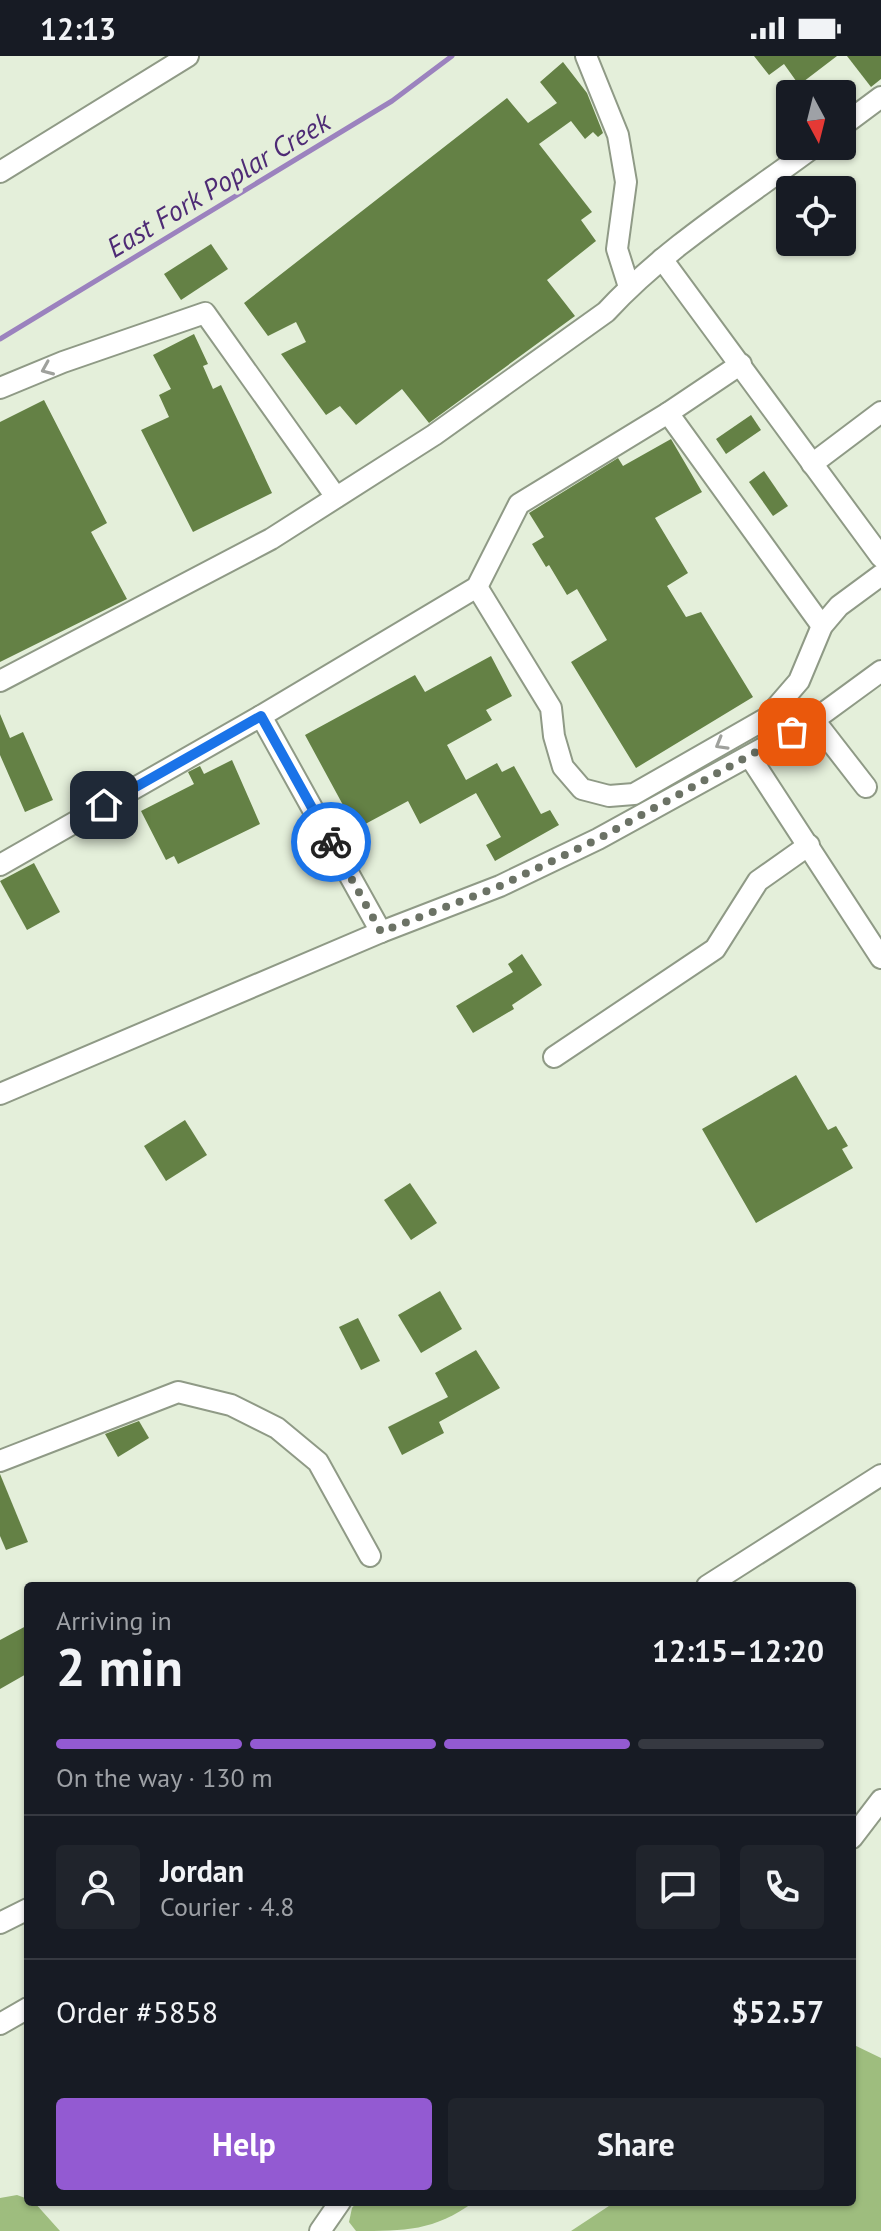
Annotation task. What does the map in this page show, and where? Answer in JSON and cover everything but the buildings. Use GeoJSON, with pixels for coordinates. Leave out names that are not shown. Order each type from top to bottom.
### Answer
{"type":"FeatureCollection","features":[{"type":"Feature","properties":{"kind":"street"},"geometry":{"type":"LineString","coordinates":[[0,172],[188,56]]}},
{"type":"Feature","properties":{"kind":"street"},"geometry":{"type":"LineString","coordinates":[[586,56],[618,135],[626,182],[617,249],[629,287]]}},
{"type":"Feature","properties":{"kind":"street"},"geometry":{"type":"LineString","coordinates":[[856,116],[881,97]]}},
{"type":"Feature","properties":{"kind":"street"},"geometry":{"type":"LineString","coordinates":[[0,681],[271,539],[434,435],[606,312],[662,259],[796,160]]}},
{"type":"Feature","properties":{"kind":"street"},"geometry":{"type":"LineString","coordinates":[[662,259],[881,557]]}},
{"type":"Feature","properties":{"kind":"street"},"geometry":{"type":"LineString","coordinates":[[0,388],[94,351],[205,313],[336,497]]}},
{"type":"Feature","properties":{"kind":"street"},"geometry":{"type":"LineString","coordinates":[[0,865],[261,716],[477,587],[519,504],[668,413],[741,364]]}},
{"type":"Feature","properties":{"kind":"street"},"geometry":{"type":"LineString","coordinates":[[812,464],[881,412]]}},
{"type":"Feature","properties":{"kind":"street"},"geometry":{"type":"LineString","coordinates":[[668,413],[822,626]]}},
{"type":"Feature","properties":{"kind":"street"},"geometry":{"type":"LineString","coordinates":[[477,587],[551,708],[554,736],[563,767],[582,789],[609,796],[634,794],[767,718],[799,681],[822,626],[839,606],[881,575]]}},
{"type":"Feature","properties":{"kind":"street"},"geometry":{"type":"LineString","coordinates":[[0,1094],[381,932],[500,886],[598,839],[814,720],[881,671]]}},
{"type":"Feature","properties":{"kind":"street"},"geometry":{"type":"LineString","coordinates":[[261,716],[381,932]]}},
{"type":"Feature","properties":{"kind":"street"},"geometry":{"type":"LineString","coordinates":[[814,720],[866,787]]}},
{"type":"Feature","properties":{"kind":"street"},"geometry":{"type":"LineString","coordinates":[[750,757],[881,958]]}},
{"type":"Feature","properties":{"kind":"street"},"geometry":{"type":"LineString","coordinates":[[554,1057],[715,949],[758,881],[809,845]]}},
{"type":"Feature","properties":{"kind":"street"},"geometry":{"type":"LineString","coordinates":[[0,1461],[178,1392],[231,1405],[277,1428],[318,1462],[370,1556]]}},
{"type":"Feature","properties":{"kind":"street"},"geometry":{"type":"LineString","coordinates":[[713,1582],[881,1475]]}},
{"type":"Feature","properties":{"kind":"street"},"geometry":{"type":"LineString","coordinates":[[856,1833],[881,1800]]}},
{"type":"Feature","properties":{"kind":"street"},"geometry":{"type":"LineString","coordinates":[[0,1923],[24,1911]]}},
{"type":"Feature","properties":{"kind":"street"},"geometry":{"type":"LineString","coordinates":[[0,2024],[24,2010]]}},
{"type":"Feature","properties":{"kind":"street"},"geometry":{"type":"LineString","coordinates":[[320,2231],[337,2206]]}},
{"type":"Feature","properties":{"kind":"green space"},"geometry":{"type":"Polygon","coordinates":[[[856,2046],[881,2058],[881,2231],[571,2231],[609,2206],[856,2206],[856,2046]]]}},
{"type":"Feature","properties":{"kind":"green space"},"geometry":{"type":"Polygon","coordinates":[[[17,2195],[24,2198],[24,2206],[38,2206],[60,2231],[0,2231],[0,2198],[17,2195]]]}},
{"type":"Feature","properties":{"kind":"green space"},"geometry":{"type":"Polygon","coordinates":[[[468,2206],[432,2224],[389,2231],[356,2231],[349,2222],[352,2208],[468,2206]]]}},
{"type":"Feature","properties":{"kind":"waterway","name":"East Fork Poplar Creek"},"geometry":{"type":"LineString","coordinates":[[0,339],[392,101],[452,56]]}},
{"type":"Feature","properties":{"kind":"way so far"},"geometry":{"type":"LineString","coordinates":[[331,842],[381,932],[500,886],[598,839],[792,732]]}},
{"type":"Feature","properties":{"kind":"route"},"geometry":{"type":"LineString","coordinates":[[104,805],[261,716],[331,842]]}}]}
